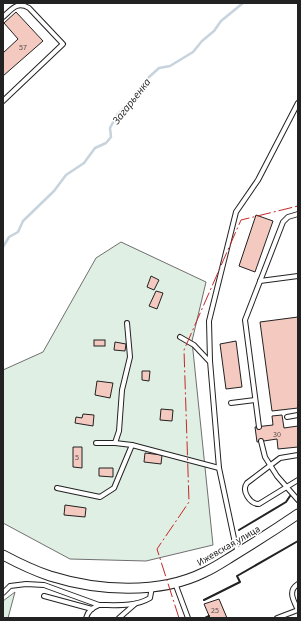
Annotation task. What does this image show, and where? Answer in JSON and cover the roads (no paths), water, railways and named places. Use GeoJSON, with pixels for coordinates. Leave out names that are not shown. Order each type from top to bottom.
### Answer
{"type":"FeatureCollection","features":[{"type":"Feature","properties":{"kind":"street","name":"Ижевская улица"},"geometry":{"type":"LineString","coordinates":[[3,555],[15,562],[50,576],[88,585],[120,588],[152,587],[175,583],[205,572],[298,514]]}},
{"type":"Feature","properties":{"kind":"lane"},"geometry":{"type":"LineString","coordinates":[[3,17],[18,5],[29,8],[63,44],[3,101]]}},
{"type":"Feature","properties":{"kind":"lane"},"geometry":{"type":"LineString","coordinates":[[239,552],[235,543],[220,468],[210,361],[209,321],[236,212],[258,180],[298,103]]}},
{"type":"Feature","properties":{"kind":"lane"},"geometry":{"type":"LineString","coordinates":[[259,427],[245,320],[283,222],[288,217],[298,214]]}},
{"type":"Feature","properties":{"kind":"lane"},"geometry":{"type":"LineString","coordinates":[[260,281],[298,276]]}},
{"type":"Feature","properties":{"kind":"lane"},"geometry":{"type":"LineString","coordinates":[[115,442],[119,431],[122,390],[130,357],[127,322]]}},
{"type":"Feature","properties":{"kind":"lane"},"geometry":{"type":"LineString","coordinates":[[180,337],[194,345],[210,361]]}},
{"type":"Feature","properties":{"kind":"lane"},"geometry":{"type":"LineString","coordinates":[[230,403],[255,400]]}},
{"type":"Feature","properties":{"kind":"lane"},"geometry":{"type":"LineString","coordinates":[[287,417],[298,415]]}},
{"type":"Feature","properties":{"kind":"lane"},"geometry":{"type":"LineString","coordinates":[[261,441],[265,457],[270,465],[277,476],[298,500]]}},
{"type":"Feature","properties":{"kind":"lane"},"geometry":{"type":"LineString","coordinates":[[96,443],[115,442],[132,445],[220,468]]}},
{"type":"Feature","properties":{"kind":"lane"},"geometry":{"type":"LineString","coordinates":[[57,488],[100,497],[114,488],[132,445]]}},
{"type":"Feature","properties":{"kind":"lane"},"geometry":{"type":"LineString","coordinates":[[298,455],[280,458],[270,465],[246,483],[244,486],[245,493],[255,504],[259,504],[298,480]]}},
{"type":"Feature","properties":{"kind":"lane"},"geometry":{"type":"LineString","coordinates":[[175,583],[188,618]]}},
{"type":"Feature","properties":{"kind":"lane"},"geometry":{"type":"LineString","coordinates":[[3,593],[10,586],[26,584],[44,586],[99,605],[136,604],[150,598],[152,587]]}},
{"type":"Feature","properties":{"kind":"lane"},"geometry":{"type":"LineString","coordinates":[[277,618],[298,610],[292,591],[298,584]]}},
{"type":"Feature","properties":{"kind":"lane"},"geometry":{"type":"LineString","coordinates":[[44,596],[92,609]]}},
{"type":"Feature","properties":{"kind":"lane"},"geometry":{"type":"LineString","coordinates":[[119,618],[136,604]]}},
{"type":"Feature","properties":{"kind":"lane"},"geometry":{"type":"LineString","coordinates":[[86,618],[92,609],[99,605]]}},
{"type":"Feature","properties":{"kind":"waterway","name":"Загарьенка"},"geometry":{"type":"LineString","coordinates":[[3,247],[9,237],[18,232],[23,221],[54,191],[66,175],[84,163],[95,148],[106,143],[111,137],[110,128],[117,115],[141,91],[149,77],[159,68],[170,66],[193,52],[202,41],[214,31],[221,21],[243,3]]}}]}
